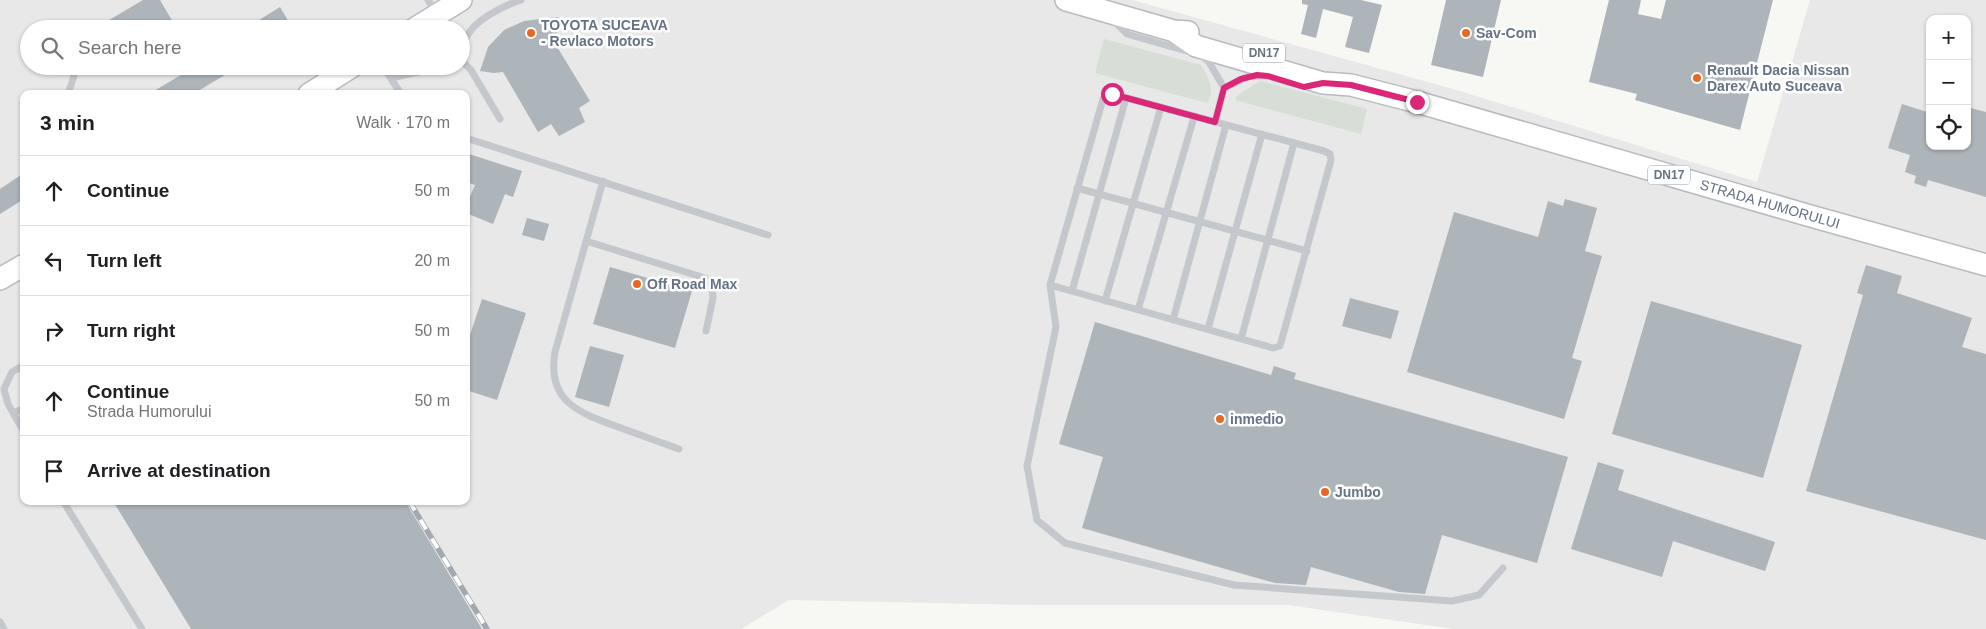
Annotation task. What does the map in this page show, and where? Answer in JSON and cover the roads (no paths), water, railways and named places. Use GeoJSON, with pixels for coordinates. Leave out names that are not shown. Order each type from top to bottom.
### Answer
{"type":"FeatureCollection","features":[{"type":"Feature","properties":{"kind":"main road"},"geometry":{"type":"LineString","coordinates":[[422,20],[433,7],[461,0]]}},
{"type":"Feature","properties":{"kind":"main road","name":"STRADA HUMORULUI"},"geometry":{"type":"LineString","coordinates":[[1066,0],[1174,31],[1195,33],[1327,71],[1351,85]]}},
{"type":"Feature","properties":{"kind":"main road","name":"STRADA HUMORULUI"},"geometry":{"type":"LineString","coordinates":[[1174,31],[1196,46],[1313,85],[1351,85],[1417,102],[1986,265]]}},
{"type":"Feature","properties":{"kind":"main road"},"geometry":{"type":"LineString","coordinates":[[315,90],[339,75]]}},
{"type":"Feature","properties":{"kind":"main road"},"geometry":{"type":"LineString","coordinates":[[0,279],[20,267]]}},
{"type":"Feature","properties":{"kind":"lane"},"geometry":{"type":"LineString","coordinates":[[470,32],[481,20],[507,5],[521,0]]}},
{"type":"Feature","properties":{"kind":"lane"},"geometry":{"type":"LineString","coordinates":[[1105,11],[1127,34],[1204,57],[1224,88],[1215,122]]}},
{"type":"Feature","properties":{"kind":"lane"},"geometry":{"type":"LineString","coordinates":[[470,69],[500,119]]}},
{"type":"Feature","properties":{"kind":"lane"},"geometry":{"type":"LineString","coordinates":[[69,90],[74,75]]}},
{"type":"Feature","properties":{"kind":"lane"},"geometry":{"type":"LineString","coordinates":[[389,75],[398,90]]}},
{"type":"Feature","properties":{"kind":"lane"},"geometry":{"type":"LineString","coordinates":[[391,78],[404,75]]}},
{"type":"Feature","properties":{"kind":"lane"},"geometry":{"type":"LineString","coordinates":[[1224,88],[1249,76],[1268,76],[1277,79]]}},
{"type":"Feature","properties":{"kind":"lane"},"geometry":{"type":"LineString","coordinates":[[1050,285],[1273,348],[1280,346],[1331,160],[1330,154],[1112,94],[1107,95],[1103,99],[1050,285],[1056,327],[1027,466],[1037,520],[1065,543],[1234,585],[1452,601],[1479,595],[1503,568]]}},
{"type":"Feature","properties":{"kind":"lane"},"geometry":{"type":"LineString","coordinates":[[1072,291],[1126,98]]}},
{"type":"Feature","properties":{"kind":"lane"},"geometry":{"type":"LineString","coordinates":[[1105,301],[1161,108]]}},
{"type":"Feature","properties":{"kind":"lane"},"geometry":{"type":"LineString","coordinates":[[1138,310],[1194,117]]}},
{"type":"Feature","properties":{"kind":"lane"},"geometry":{"type":"LineString","coordinates":[[1173,320],[1226,125]]}},
{"type":"Feature","properties":{"kind":"lane"},"geometry":{"type":"LineString","coordinates":[[1208,329],[1262,134]]}},
{"type":"Feature","properties":{"kind":"lane"},"geometry":{"type":"LineString","coordinates":[[470,139],[768,235]]}},
{"type":"Feature","properties":{"kind":"lane"},"geometry":{"type":"LineString","coordinates":[[1241,339],[1294,143]]}},
{"type":"Feature","properties":{"kind":"lane"},"geometry":{"type":"LineString","coordinates":[[603,181],[554,362],[556,382],[570,404],[584,414],[680,449]]}},
{"type":"Feature","properties":{"kind":"lane"},"geometry":{"type":"LineString","coordinates":[[1077,188],[1307,251]]}},
{"type":"Feature","properties":{"kind":"lane"},"geometry":{"type":"LineString","coordinates":[[586,241],[705,278],[712,286],[713,298],[706,330]]}},
{"type":"Feature","properties":{"kind":"lane"},"geometry":{"type":"LineString","coordinates":[[20,367],[12,372],[4,389],[8,404],[20,425]]}},
{"type":"Feature","properties":{"kind":"lane"},"geometry":{"type":"LineString","coordinates":[[14,414],[20,410]]}},
{"type":"Feature","properties":{"kind":"lane"},"geometry":{"type":"LineString","coordinates":[[65,505],[142,629]]}},
{"type":"Feature","properties":{"kind":"lane"},"geometry":{"type":"LineString","coordinates":[[0,622],[4,629]]}},
{"type":"Feature","properties":{"kind":"railway"},"geometry":{"type":"LineString","coordinates":[[411,505],[487,629]]}},
{"type":"Feature","properties":{"kind":"place","name":"TOYOTA SUCEAVA - Revlaco Motors"},"geometry":{"type":"Point","coordinates":[531,33]}},
{"type":"Feature","properties":{"kind":"place","name":"Sav-Com"},"geometry":{"type":"Point","coordinates":[1466,33]}},
{"type":"Feature","properties":{"kind":"place","name":"Renault Dacia Nissan Darex Auto Suceava"},"geometry":{"type":"Point","coordinates":[1697,78]}},
{"type":"Feature","properties":{"kind":"place","name":"Off Road Max"},"geometry":{"type":"Point","coordinates":[637,284]}},
{"type":"Feature","properties":{"kind":"place","name":"inmedio"},"geometry":{"type":"Point","coordinates":[1220,419]}},
{"type":"Feature","properties":{"kind":"place","name":"Jumbo"},"geometry":{"type":"Point","coordinates":[1325,492]}}]}
